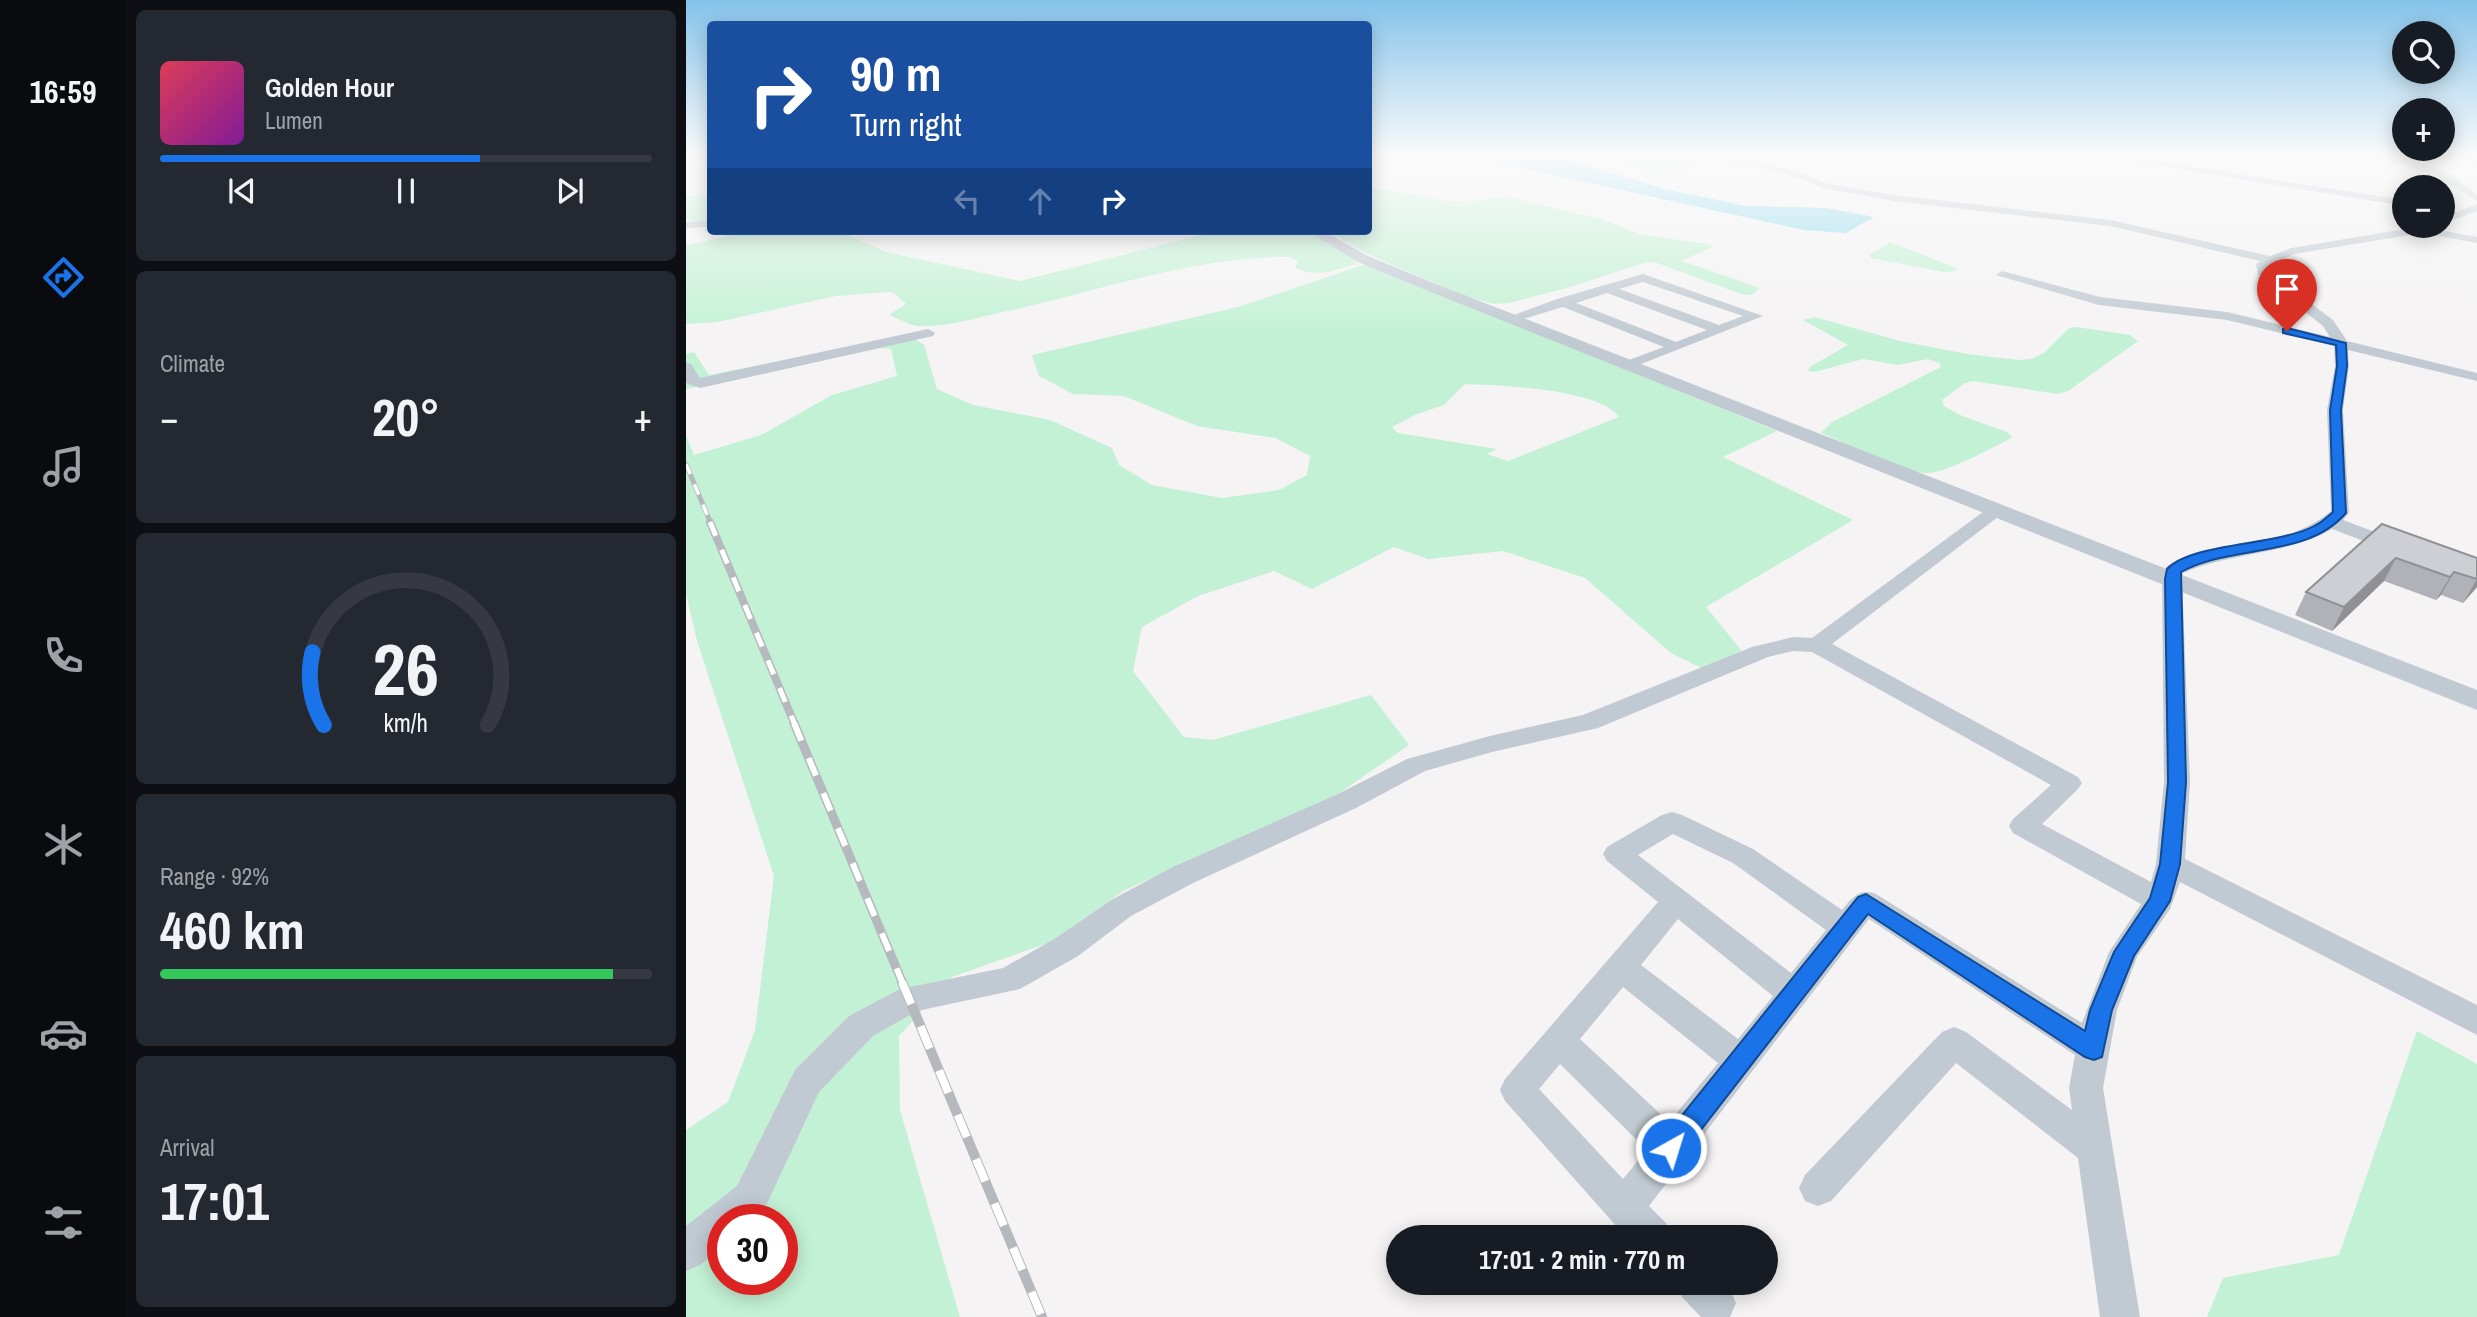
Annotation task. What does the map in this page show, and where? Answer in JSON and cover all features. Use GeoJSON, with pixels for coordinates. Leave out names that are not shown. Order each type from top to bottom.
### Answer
{"type":"FeatureCollection","features":[{"type":"Feature","properties":{"kind":"street"},"geometry":{"type":"LineString","coordinates":[[2045,215],[2110,223],[2268,259]]}},
{"type":"Feature","properties":{"kind":"street"},"geometry":{"type":"LineString","coordinates":[[686,225],[707,225]]}},
{"type":"Feature","properties":{"kind":"street"},"geometry":{"type":"LineString","coordinates":[[2120,1317],[2087,1088],[2101,1010],[2124,952],[2160,901],[2170,864],[2177,782],[2172,579],[2174,569],[2191,560],[2290,539],[2331,522],[2340,513],[2335,410],[2342,366],[2341,343],[2328,323],[2262,272],[2262,264],[2268,259],[2291,251],[2392,234]]}},
{"type":"Feature","properties":{"kind":"street"},"geometry":{"type":"LineString","coordinates":[[1321,235],[1363,259],[2477,701]]}},
{"type":"Feature","properties":{"kind":"street"},"geometry":{"type":"LineString","coordinates":[[2455,235],[2477,240]]}},
{"type":"Feature","properties":{"kind":"street"},"geometry":{"type":"LineString","coordinates":[[2002,275],[2099,301],[2227,316],[2477,377]]}},
{"type":"Feature","properties":{"kind":"street"},"geometry":{"type":"LineString","coordinates":[[1513,318],[1643,278],[1756,316],[1631,364]]}},
{"type":"Feature","properties":{"kind":"street"},"geometry":{"type":"LineString","coordinates":[[1607,289],[1719,330]]}},
{"type":"Feature","properties":{"kind":"street"},"geometry":{"type":"LineString","coordinates":[[1562,302],[1675,346]]}},
{"type":"Feature","properties":{"kind":"street"},"geometry":{"type":"LineString","coordinates":[[686,367],[692,381],[700,383],[928,333]]}},
{"type":"Feature","properties":{"kind":"street"},"geometry":{"type":"LineString","coordinates":[[1817,645],[1998,510]]}},
{"type":"Feature","properties":{"kind":"street"},"geometry":{"type":"LineString","coordinates":[[2331,522],[2409,552]]}},
{"type":"Feature","properties":{"kind":"street"},"geometry":{"type":"LineString","coordinates":[[744,1204],[750,1199],[807,1081],[861,1026],[911,999],[1009,980],[1067,947],[1121,908],[1173,880],[1347,801],[1416,765],[1490,744],[1589,722],[1760,652],[1793,644],[1817,645],[2069,783],[2022,826],[2160,901]]}},
{"type":"Feature","properties":{"kind":"street"},"geometry":{"type":"LineString","coordinates":[[1794,994],[1617,854],[1672,822],[1743,856],[1845,928]]}},
{"type":"Feature","properties":{"kind":"street"},"geometry":{"type":"LineString","coordinates":[[2170,864],[2477,1021]]}},
{"type":"Feature","properties":{"kind":"street"},"geometry":{"type":"LineString","coordinates":[[1640,1225],[1517,1090],[1676,901]]}},
{"type":"Feature","properties":{"kind":"street"},"geometry":{"type":"LineString","coordinates":[[1624,1208],[1866,902],[2094,1049]]}},
{"type":"Feature","properties":{"kind":"street"},"geometry":{"type":"LineString","coordinates":[[1621,967],[1741,1061]]}},
{"type":"Feature","properties":{"kind":"street"},"geometry":{"type":"LineString","coordinates":[[1558,1040],[1671,1148]]}},
{"type":"Feature","properties":{"kind":"street"},"geometry":{"type":"LineString","coordinates":[[1818,1188],[1954,1041],[2096,1150]]}},
{"type":"Feature","properties":{"kind":"street"},"geometry":{"type":"LineString","coordinates":[[686,1251],[707,1233]]}},
{"type":"Feature","properties":{"kind":"green space"},"geometry":{"type":"Polygon","coordinates":[[[686,215],[707,215],[707,222],[696,224],[686,219],[686,215]]]}},
{"type":"Feature","properties":{"kind":"green space"},"geometry":{"type":"Polygon","coordinates":[[[1372,215],[1586,215],[1639,234],[1711,245],[1712,247],[1682,261],[1760,288],[1752,295],[1744,295],[1657,263],[1647,262],[1567,288],[1509,303],[1493,304],[1460,294],[1372,256],[1333,235],[1372,235],[1372,215]]]}},
{"type":"Feature","properties":{"kind":"green space"},"geometry":{"type":"Polygon","coordinates":[[[726,235],[847,235],[886,252],[1020,281],[1201,235],[1316,235],[1357,260],[1356,264],[1319,273],[1296,268],[1297,260],[1287,257],[1215,263],[1144,277],[961,322],[930,326],[915,326],[889,315],[906,304],[894,293],[888,292],[836,296],[717,322],[686,324],[686,245],[730,236],[726,235]]]}},
{"type":"Feature","properties":{"kind":"green space"},"geometry":{"type":"Polygon","coordinates":[[[1890,242],[1956,268],[1956,271],[1944,272],[1871,258],[1870,255],[1890,242]]]}},
{"type":"Feature","properties":{"kind":"green space"},"geometry":{"type":"Polygon","coordinates":[[[1366,264],[1777,431],[1723,457],[1853,520],[1706,607],[1742,651],[1701,668],[1671,653],[1585,578],[1503,551],[1428,559],[1394,547],[1312,589],[1274,571],[1198,596],[1142,627],[1133,671],[1184,737],[1213,740],[1371,695],[1409,745],[1335,796],[1123,891],[1051,942],[952,977],[899,1036],[900,1110],[960,1317],[686,1317],[686,1130],[728,1102],[755,1030],[774,876],[697,641],[686,593],[686,435],[694,455],[761,435],[832,395],[897,376],[891,349],[880,348],[686,389],[686,354],[694,352],[709,375],[908,335],[924,345],[937,389],[973,405],[1050,420],[1112,448],[1119,465],[1152,485],[1222,498],[1279,490],[1307,475],[1310,456],[1276,438],[1197,426],[1124,396],[1073,394],[1039,376],[1032,355],[1238,307],[1366,264]],[[1465,384],[1444,405],[1417,414],[1392,427],[1398,433],[1497,449],[1487,454],[1508,461],[1619,417],[1609,408],[1592,400],[1523,387],[1465,384]]]}},
{"type":"Feature","properties":{"kind":"green space"},"geometry":{"type":"Polygon","coordinates":[[[1815,317],[1900,341],[1967,354],[2018,360],[2031,359],[2044,353],[2069,328],[2130,335],[2138,341],[2068,391],[2058,394],[1973,381],[1965,383],[1942,400],[1944,406],[1962,416],[2007,432],[2012,437],[1958,464],[1928,473],[1889,463],[1821,433],[1832,422],[1941,367],[1939,363],[1928,359],[1898,365],[1863,359],[1814,372],[1808,371],[1810,367],[1848,345],[1803,320],[1815,317]]]}},
{"type":"Feature","properties":{"kind":"green space"},"geometry":{"type":"Polygon","coordinates":[[[2417,1031],[2477,1064],[2477,1317],[2207,1317],[2223,1278],[2339,1255],[2417,1031]]]}},
{"type":"Feature","properties":{"kind":"water"},"geometry":{"type":"Polygon","coordinates":[[[1738,215],[1874,217],[1846,233],[1804,230],[1738,215]]]}},
{"type":"Feature","properties":{"kind":"building"},"geometry":{"type":"Polygon","coordinates":[[[2382,524],[2477,558],[2477,579],[2454,572],[2450,577],[2396,558],[2344,607],[2306,592],[2382,524]]]}},
{"type":"Feature","properties":{"kind":"railway"},"geometry":{"type":"LineString","coordinates":[[686,464],[711,524]]}},
{"type":"Feature","properties":{"kind":"railway"},"geometry":{"type":"LineString","coordinates":[[710,522],[795,725]]}},
{"type":"Feature","properties":{"kind":"railway"},"geometry":{"type":"LineString","coordinates":[[794,723],[903,984]]}},
{"type":"Feature","properties":{"kind":"railway"},"geometry":{"type":"LineString","coordinates":[[902,982],[1042,1317]]}},
{"type":"Feature","properties":{"kind":"route"},"geometry":{"type":"LineString","coordinates":[[1671,1148],[1866,902],[2094,1049],[2101,1010],[2124,952],[2160,901],[2170,864],[2177,782],[2172,579],[2174,569],[2191,560],[2290,539],[2320,529],[2340,513],[2335,410],[2342,366],[2341,343],[2287,331]]}}]}
